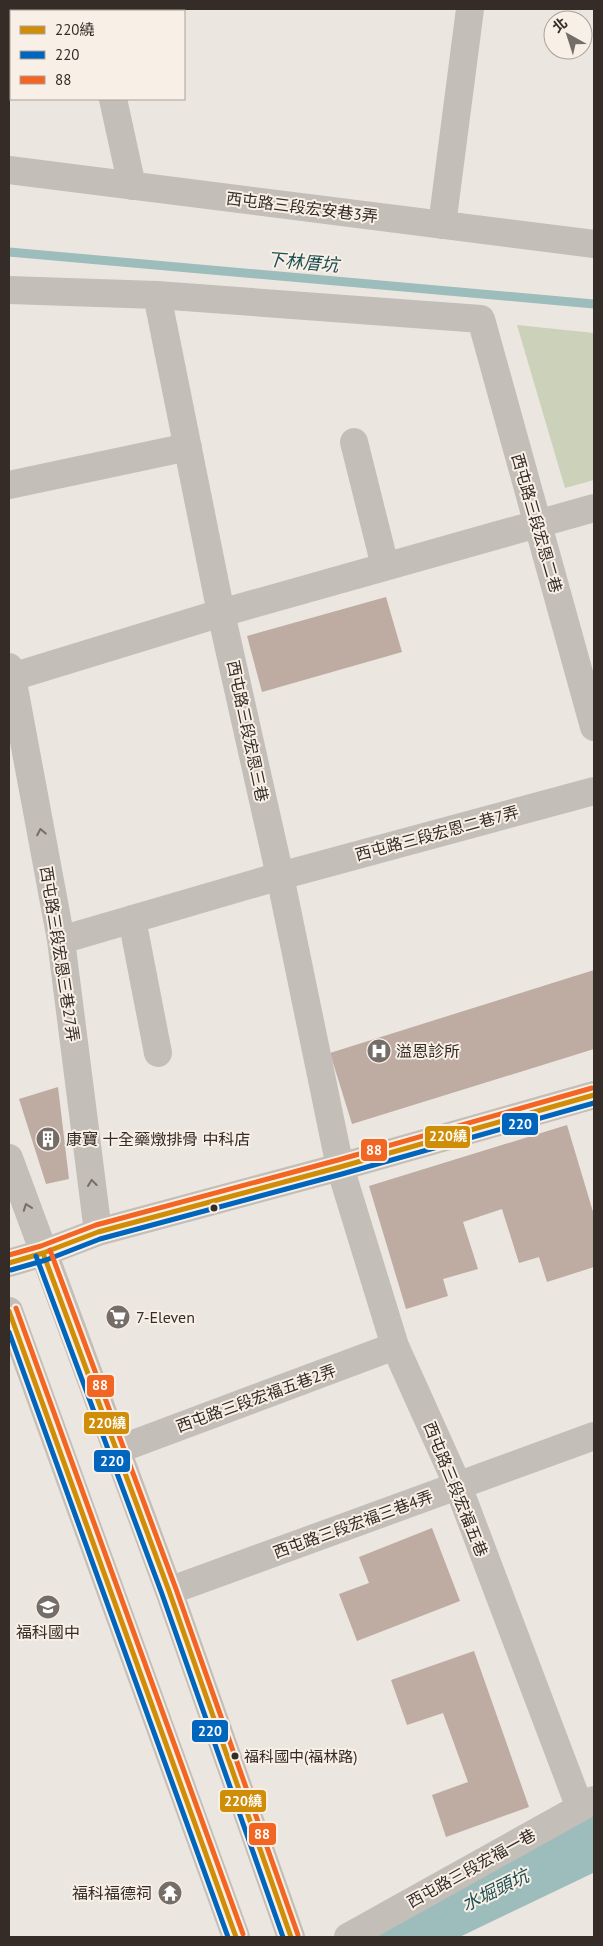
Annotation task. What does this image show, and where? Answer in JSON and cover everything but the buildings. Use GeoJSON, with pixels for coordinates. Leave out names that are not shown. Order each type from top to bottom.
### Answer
{"type":"FeatureCollection","features":[{"type":"Feature","properties":{"kind":"street"},"geometry":{"type":"LineString","coordinates":[[442,225],[470,9]]}},
{"type":"Feature","properties":{"kind":"street"},"geometry":{"type":"LineString","coordinates":[[112,100],[132,186]]}},
{"type":"Feature","properties":{"kind":"street","name":"西屯路三段宏安巷3弄"},"geometry":{"type":"LineString","coordinates":[[9,170],[594,244]]}},
{"type":"Feature","properties":{"kind":"street"},"geometry":{"type":"LineString","coordinates":[[9,290],[157,295]]}},
{"type":"Feature","properties":{"kind":"street","name":"西屯路三段宏恩二巷"},"geometry":{"type":"LineString","coordinates":[[157,295],[481,319],[537,523],[584,649],[594,727]]}},
{"type":"Feature","properties":{"kind":"street","name":"西屯路三段宏恩三巷"},"geometry":{"type":"LineString","coordinates":[[157,295],[222,613],[280,876],[340,1167]]}},
{"type":"Feature","properties":{"kind":"street"},"geometry":{"type":"LineString","coordinates":[[354,442],[385,566]]}},
{"type":"Feature","properties":{"kind":"street"},"geometry":{"type":"LineString","coordinates":[[9,485],[188,447]]}},
{"type":"Feature","properties":{"kind":"street","name":"西屯路三段宏恩三巷27弄"},"geometry":{"type":"LineString","coordinates":[[98,1232],[61,940],[10,672],[594,508]]}},
{"type":"Feature","properties":{"kind":"street","name":"西屯路三段宏恩二巷7弄"},"geometry":{"type":"LineString","coordinates":[[61,940],[280,876],[594,790]]}},
{"type":"Feature","properties":{"kind":"street"},"geometry":{"type":"LineString","coordinates":[[132,919],[158,1053]]}},
{"type":"Feature","properties":{"kind":"street"},"geometry":{"type":"LineString","coordinates":[[9,1263],[43,1253],[98,1232],[340,1167],[594,1095]]}},
{"type":"Feature","properties":{"kind":"street"},"geometry":{"type":"LineString","coordinates":[[9,1158],[169,1591],[291,1937]]}},
{"type":"Feature","properties":{"kind":"street","name":"西屯路三段宏福五巷"},"geometry":{"type":"LineString","coordinates":[[340,1167],[395,1346],[458,1486],[587,1804]]}},
{"type":"Feature","properties":{"kind":"street"},"geometry":{"type":"LineString","coordinates":[[9,1311],[226,1904],[236,1937]]}},
{"type":"Feature","properties":{"kind":"street","name":"西屯路三段宏福五巷2弄"},"geometry":{"type":"LineString","coordinates":[[117,1450],[395,1346]]}},
{"type":"Feature","properties":{"kind":"street","name":"西屯路三段宏福三巷4弄"},"geometry":{"type":"LineString","coordinates":[[169,1591],[594,1436]]}},
{"type":"Feature","properties":{"kind":"street","name":"西屯路三段宏福一巷"},"geometry":{"type":"LineString","coordinates":[[348,1937],[587,1804]]}},
{"type":"Feature","properties":{"kind":"green space"},"geometry":{"type":"Polygon","coordinates":[[[517,325],[594,333],[594,480],[565,488],[517,325]]]}},
{"type":"Feature","properties":{"kind":"waterway","name":"下林厝坑"},"geometry":{"type":"LineString","coordinates":[[9,252],[594,304]]}},
{"type":"Feature","properties":{"kind":"waterway","name":"水堀頭坑"},"geometry":{"type":"LineString","coordinates":[[396,1937],[594,1842]]}},
{"type":"Feature","properties":{"kind":"transit line","name":"88"},"geometry":{"type":"LineString","coordinates":[[9,1255],[41,1246],[96,1225],[338,1160],[592,1088]]}},
{"type":"Feature","properties":{"kind":"transit line","name":"220繞"},"geometry":{"type":"LineString","coordinates":[[9,1263],[43,1253],[98,1232],[340,1167],[594,1095]]}},
{"type":"Feature","properties":{"kind":"transit line","name":"220"},"geometry":{"type":"LineString","coordinates":[[11,1270],[46,1260],[100,1239],[342,1174],[594,1103]]}},
{"type":"Feature","properties":{"kind":"transit line","name":"88"},"geometry":{"type":"LineString","coordinates":[[50,1250],[176,1589],[298,1935]]}},
{"type":"Feature","properties":{"kind":"transit line","name":"220繞"},"geometry":{"type":"LineString","coordinates":[[43,1253],[169,1591],[291,1937]]}},
{"type":"Feature","properties":{"kind":"transit line","name":"220"},"geometry":{"type":"LineString","coordinates":[[36,1256],[162,1594],[283,1937]]}},
{"type":"Feature","properties":{"kind":"transit line","name":"88"},"geometry":{"type":"LineString","coordinates":[[16,1308],[243,1934]]}},
{"type":"Feature","properties":{"kind":"transit line","name":"220繞"},"geometry":{"type":"LineString","coordinates":[[9,1311],[236,1937]]}},
{"type":"Feature","properties":{"kind":"transit line","name":"220"},"geometry":{"type":"LineString","coordinates":[[9,1332],[228,1937]]}},
{"type":"Feature","properties":{"kind":"place","name":"溢恩診所"},"geometry":{"type":"Point","coordinates":[379,1051]}},
{"type":"Feature","properties":{"kind":"place","name":"康寶 十全藥燉排骨 中科店"},"geometry":{"type":"Point","coordinates":[48,1139]}},
{"type":"Feature","properties":{"kind":"place","name":"7-Eleven"},"geometry":{"type":"Point","coordinates":[118,1317]}},
{"type":"Feature","properties":{"kind":"place","name":"福科國中"},"geometry":{"type":"Point","coordinates":[48,1607]}},
{"type":"Feature","properties":{"kind":"place","name":"福科國中(福林路)"},"geometry":{"type":"Point","coordinates":[235,1756]}},
{"type":"Feature","properties":{"kind":"place","name":"福科福德祠"},"geometry":{"type":"Point","coordinates":[170,1893]}}]}
